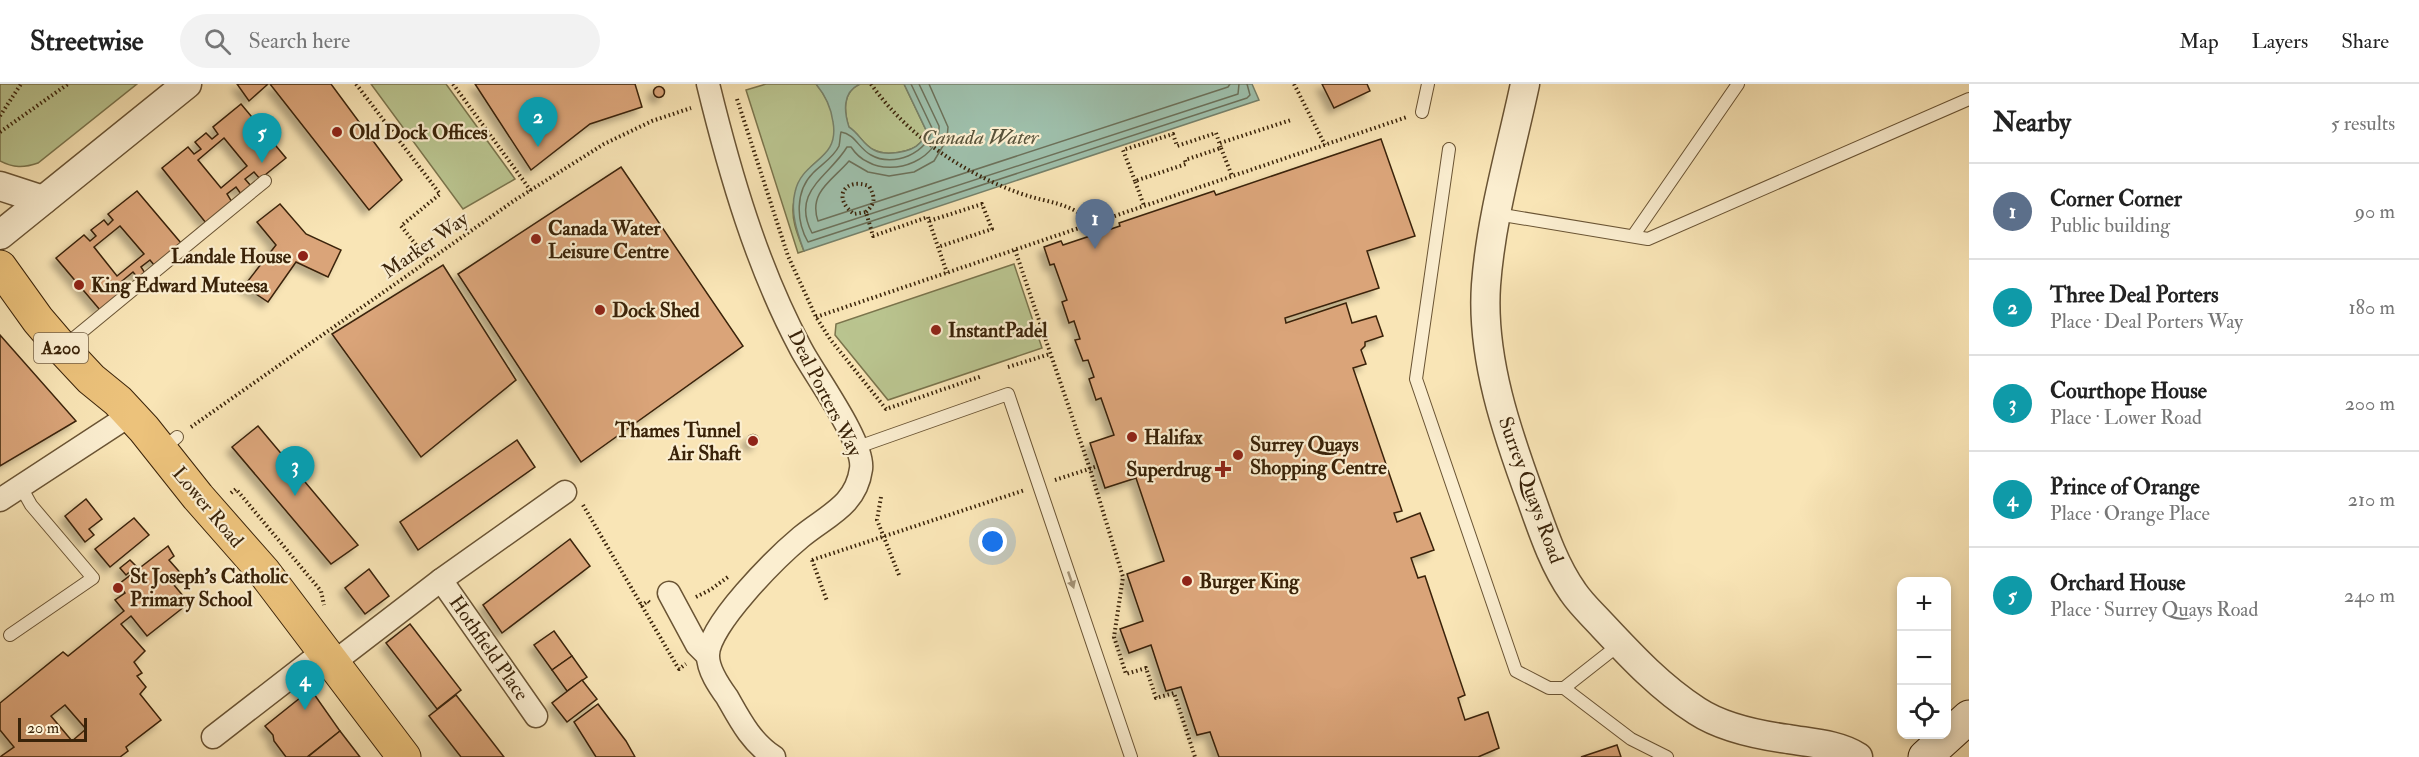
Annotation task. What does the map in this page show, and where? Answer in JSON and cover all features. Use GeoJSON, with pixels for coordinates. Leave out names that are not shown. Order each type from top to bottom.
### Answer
{"type":"FeatureCollection","features":[{"type":"Feature","properties":{"kind":"main road","name":"Lower Road"},"geometry":{"type":"LineString","coordinates":[[0,267],[38,320],[62,348],[130,415],[169,443],[404,757]]}},
{"type":"Feature","properties":{"kind":"main road"},"geometry":{"type":"LineString","coordinates":[[1924,757],[1969,717]]}},
{"type":"Feature","properties":{"kind":"street"},"geometry":{"type":"LineString","coordinates":[[0,236],[187,84]]}},
{"type":"Feature","properties":{"kind":"street","name":"Deal Porters Way"},"geometry":{"type":"LineString","coordinates":[[708,84],[751,237],[800,348],[858,447],[862,465],[859,482],[843,507],[801,537],[724,617],[714,633],[708,655]]}},
{"type":"Feature","properties":{"kind":"street","name":"Surrey Quays Road"},"geometry":{"type":"LineString","coordinates":[[1525,84],[1497,214],[1486,284],[1486,326],[1492,369],[1503,414],[1523,479],[1558,567],[1574,593],[1620,644],[1659,683],[1700,713],[1729,726],[1771,737],[1843,750],[1858,757]]}},
{"type":"Feature","properties":{"kind":"street"},"geometry":{"type":"LineString","coordinates":[[0,186],[43,201]]}},
{"type":"Feature","properties":{"kind":"street"},"geometry":{"type":"LineString","coordinates":[[0,500],[130,415]]}},
{"type":"Feature","properties":{"kind":"street","name":"Hothfield Place"},"geometry":{"type":"LineString","coordinates":[[213,737],[441,580],[572,496]]}},
{"type":"Feature","properties":{"kind":"street","name":"Hothfield Place"},"geometry":{"type":"LineString","coordinates":[[441,580],[536,716]]}},
{"type":"Feature","properties":{"kind":"street"},"geometry":{"type":"LineString","coordinates":[[659,598],[697,645],[708,655],[710,667],[752,738],[774,757]]}},
{"type":"Feature","properties":{"kind":"lane"},"geometry":{"type":"LineString","coordinates":[[1422,112],[1428,84]]}},
{"type":"Feature","properties":{"kind":"lane"},"geometry":{"type":"LineString","coordinates":[[1633,236],[1738,84]]}},
{"type":"Feature","properties":{"kind":"lane"},"geometry":{"type":"LineString","coordinates":[[1497,214],[1648,239],[1969,99]]}},
{"type":"Feature","properties":{"kind":"lane"},"geometry":{"type":"LineString","coordinates":[[1449,149],[1416,379],[1516,671],[1549,688],[1564,688],[1631,739],[1667,757]]}},
{"type":"Feature","properties":{"kind":"lane"},"geometry":{"type":"LineString","coordinates":[[62,348],[265,181]]}},
{"type":"Feature","properties":{"kind":"lane"},"geometry":{"type":"LineString","coordinates":[[858,447],[1008,394],[1131,757]]}},
{"type":"Feature","properties":{"kind":"lane"},"geometry":{"type":"LineString","coordinates":[[10,635],[93,578],[32,505],[21,487]]}},
{"type":"Feature","properties":{"kind":"lane"},"geometry":{"type":"LineString","coordinates":[[1564,688],[1620,644]]}},
{"type":"Feature","properties":{"kind":"path"},"geometry":{"type":"LineString","coordinates":[[0,116],[21,84]]}},
{"type":"Feature","properties":{"kind":"path"},"geometry":{"type":"LineString","coordinates":[[0,132],[68,84]]}},
{"type":"Feature","properties":{"kind":"path"},"geometry":{"type":"LineString","coordinates":[[356,84],[440,194],[401,226],[429,261]]}},
{"type":"Feature","properties":{"kind":"path"},"geometry":{"type":"LineString","coordinates":[[453,84],[531,191]]}},
{"type":"Feature","properties":{"kind":"path"},"geometry":{"type":"LineString","coordinates":[[871,84],[899,118],[927,143],[949,158],[987,179],[1022,194],[1064,204],[1077,210],[1093,223]]}},
{"type":"Feature","properties":{"kind":"path"},"geometry":{"type":"LineString","coordinates":[[1294,84],[1325,145]]}},
{"type":"Feature","properties":{"kind":"path"},"geometry":{"type":"LineString","coordinates":[[736,94],[788,256],[816,317],[830,339],[886,409],[982,376]]}},
{"type":"Feature","properties":{"kind":"path","name":"Marker Way"},"geometry":{"type":"LineString","coordinates":[[169,443],[429,261],[604,144],[652,121],[694,107]]}},
{"type":"Feature","properties":{"kind":"path"},"geometry":{"type":"LineString","coordinates":[[816,317],[1422,112]]}},
{"type":"Feature","properties":{"kind":"path"},"geometry":{"type":"LineString","coordinates":[[1135,181],[1186,164],[1185,160],[1291,120]]}},
{"type":"Feature","properties":{"kind":"path"},"geometry":{"type":"LineString","coordinates":[[1144,206],[1123,150],[1173,134],[1177,146],[1216,133],[1232,176]]}},
{"type":"Feature","properties":{"kind":"path"},"geometry":{"type":"LineString","coordinates":[[860,183],[869,186],[875,199],[873,206],[866,212],[854,214],[845,208],[841,198],[844,189],[851,184],[860,183]]}},
{"type":"Feature","properties":{"kind":"path"},"geometry":{"type":"LineString","coordinates":[[929,221],[982,204],[992,230],[938,247]]}},
{"type":"Feature","properties":{"kind":"path"},"geometry":{"type":"LineString","coordinates":[[866,212],[873,236],[928,217],[947,273]]}},
{"type":"Feature","properties":{"kind":"path"},"geometry":{"type":"LineString","coordinates":[[1015,250],[1090,469],[1123,577],[1114,637],[1126,674],[1146,668],[1156,698],[1173,693],[1195,757]]}},
{"type":"Feature","properties":{"kind":"path"},"geometry":{"type":"LineString","coordinates":[[1008,367],[1051,353]]}},
{"type":"Feature","properties":{"kind":"path"},"geometry":{"type":"LineString","coordinates":[[826,601],[812,560],[1098,466]]}},
{"type":"Feature","properties":{"kind":"path"},"geometry":{"type":"LineString","coordinates":[[233,491],[236,489],[321,591]]}},
{"type":"Feature","properties":{"kind":"path"},"geometry":{"type":"LineString","coordinates":[[572,496],[679,669],[687,664],[684,661]]}},
{"type":"Feature","properties":{"kind":"path"},"geometry":{"type":"LineString","coordinates":[[881,497],[877,520],[899,576]]}},
{"type":"Feature","properties":{"kind":"path"},"geometry":{"type":"LineString","coordinates":[[641,606],[659,598]]}},
{"type":"Feature","properties":{"kind":"green space"},"geometry":{"type":"Polygon","coordinates":[[[0,84],[137,84],[38,163],[19,166],[0,161],[0,84]]]}},
{"type":"Feature","properties":{"kind":"green space"},"geometry":{"type":"Polygon","coordinates":[[[371,84],[446,84],[515,179],[463,209],[371,84]]]}},
{"type":"Feature","properties":{"kind":"green space"},"geometry":{"type":"Polygon","coordinates":[[[766,84],[816,84],[829,104],[835,121],[833,144],[807,171],[795,197],[794,220],[804,251],[798,253],[746,90],[766,84]]]}},
{"type":"Feature","properties":{"kind":"green space"},"geometry":{"type":"Polygon","coordinates":[[[860,84],[904,84],[926,130],[920,143],[904,151],[879,152],[870,148],[849,128],[846,116],[847,97],[860,84]]]}},
{"type":"Feature","properties":{"kind":"green space","name":"InstantPadel"},"geometry":{"type":"Polygon","coordinates":[[[1014,264],[1042,348],[888,400],[835,335],[836,324],[1014,264]]]}},
{"type":"Feature","properties":{"kind":"water","name":"Canada Water"},"geometry":{"type":"Polygon","coordinates":[[[816,84],[860,84],[847,97],[846,115],[849,127],[870,148],[885,153],[911,149],[921,142],[926,130],[904,84],[1252,84],[1259,100],[804,251],[794,214],[795,192],[805,173],[826,153],[834,135],[829,107],[816,84]]]}},
{"type":"Feature","properties":{"kind":"building"},"geometry":{"type":"Polygon","coordinates":[[[237,84],[268,84],[249,101],[237,84]]]}},
{"type":"Feature","properties":{"kind":"building","name":"Old Dock Offices"},"geometry":{"type":"Polygon","coordinates":[[[270,84],[331,84],[402,180],[369,210],[270,84]]]}},
{"type":"Feature","properties":{"kind":"building"},"geometry":{"type":"Polygon","coordinates":[[[475,84],[635,84],[642,107],[590,124],[531,170],[475,84]]]}},
{"type":"Feature","properties":{"kind":"building"},"geometry":{"type":"Polygon","coordinates":[[[1322,84],[1367,84],[1370,91],[1334,108],[1322,84]]]}},
{"type":"Feature","properties":{"kind":"building"},"geometry":{"type":"Polygon","coordinates":[[[659,87],[663,88],[663,96],[659,97],[655,96],[654,92],[655,88],[659,87]]]}},
{"type":"Feature","properties":{"kind":"building"},"geometry":{"type":"Polygon","coordinates":[[[241,104],[286,158],[260,179],[254,172],[245,179],[251,186],[241,194],[236,187],[227,194],[232,202],[206,223],[162,168],[188,147],[194,154],[201,149],[195,142],[206,133],[212,139],[218,134],[213,127],[241,104]],[[224,138],[198,160],[221,188],[247,166],[224,138]]]}},
{"type":"Feature","properties":{"kind":"building","name":"Surrey Quays Shopping Centre"},"geometry":{"type":"Polygon","coordinates":[[[1381,139],[1415,236],[1367,251],[1379,288],[1285,318],[1286,323],[1346,303],[1352,323],[1376,316],[1383,336],[1365,342],[1361,350],[1366,364],[1353,368],[1402,511],[1394,513],[1397,522],[1420,513],[1434,550],[1411,558],[1418,578],[1425,576],[1465,695],[1458,698],[1465,720],[1488,712],[1499,748],[1478,757],[1219,757],[1210,732],[1197,735],[1181,687],[1166,691],[1151,645],[1129,653],[1120,629],[1143,621],[1127,574],[1164,561],[1136,478],[1105,488],[1090,443],[1114,435],[1101,398],[1096,400],[1089,379],[1094,377],[1088,360],[1083,361],[1075,340],[1080,339],[1074,321],[1069,323],[1062,302],[1067,300],[1054,264],[1050,265],[1044,247],[1061,241],[1063,245],[1120,226],[1119,223],[1214,191],[1216,195],[1381,139]]]}},
{"type":"Feature","properties":{"kind":"building","name":"Dock Shed"},"geometry":{"type":"Polygon","coordinates":[[[621,167],[743,346],[581,462],[458,274],[621,167]]]}},
{"type":"Feature","properties":{"kind":"building"},"geometry":{"type":"Polygon","coordinates":[[[137,191],[181,243],[154,265],[150,260],[141,267],[145,273],[138,278],[133,272],[122,281],[127,287],[100,310],[56,258],[84,235],[90,241],[96,236],[91,230],[104,220],[108,225],[113,220],[108,214],[137,191]],[[120,226],[94,247],[117,276],[144,254],[120,226]]]}},
{"type":"Feature","properties":{"kind":"building","name":"Landale House"},"geometry":{"type":"Polygon","coordinates":[[[280,204],[306,234],[341,250],[328,277],[296,262],[268,302],[244,286],[276,245],[257,222],[280,204]]]}},
{"type":"Feature","properties":{"kind":"building"},"geometry":{"type":"Polygon","coordinates":[[[443,265],[516,380],[421,457],[332,334],[443,265]]]}},
{"type":"Feature","properties":{"kind":"building"},"geometry":{"type":"Polygon","coordinates":[[[0,335],[76,421],[0,466],[0,335]]]}},
{"type":"Feature","properties":{"kind":"building"},"geometry":{"type":"Polygon","coordinates":[[[258,426],[358,545],[331,564],[232,447],[258,426]]]}},
{"type":"Feature","properties":{"kind":"building","name":"Thames Tunnel Air Shaft"},"geometry":{"type":"Polygon","coordinates":[[[753,435],[757,436],[757,444],[753,445],[749,444],[748,440],[749,436],[753,435]]]}},
{"type":"Feature","properties":{"kind":"building"},"geometry":{"type":"Polygon","coordinates":[[[517,440],[535,467],[418,550],[400,522],[517,440]]]}},
{"type":"Feature","properties":{"kind":"building"},"geometry":{"type":"Polygon","coordinates":[[[86,499],[102,519],[89,529],[94,535],[85,542],[65,516],[86,499]]]}},
{"type":"Feature","properties":{"kind":"building"},"geometry":{"type":"Polygon","coordinates":[[[134,518],[149,535],[110,567],[95,549],[134,518]]]}},
{"type":"Feature","properties":{"kind":"building"},"geometry":{"type":"Polygon","coordinates":[[[570,539],[590,566],[502,633],[483,605],[570,539]]]}},
{"type":"Feature","properties":{"kind":"building"},"geometry":{"type":"Polygon","coordinates":[[[168,546],[174,556],[169,560],[184,577],[174,585],[189,603],[147,636],[131,616],[121,624],[145,651],[134,662],[142,673],[137,676],[146,687],[140,694],[161,720],[126,747],[128,751],[120,757],[0,757],[14,747],[0,730],[0,703],[63,652],[68,656],[124,611],[115,600],[125,593],[119,584],[168,546]],[[65,705],[51,716],[72,741],[86,729],[65,705]]]}},
{"type":"Feature","properties":{"kind":"building"},"geometry":{"type":"Polygon","coordinates":[[[130,560],[136,566],[126,575],[120,568],[130,560]]]}},
{"type":"Feature","properties":{"kind":"building"},"geometry":{"type":"Polygon","coordinates":[[[369,569],[389,596],[365,614],[345,588],[369,569]]]}},
{"type":"Feature","properties":{"kind":"building"},"geometry":{"type":"Polygon","coordinates":[[[410,624],[461,690],[437,709],[386,643],[410,624]]]}},
{"type":"Feature","properties":{"kind":"building"},"geometry":{"type":"Polygon","coordinates":[[[554,631],[572,656],[552,670],[534,645],[554,631]]]}},
{"type":"Feature","properties":{"kind":"building"},"geometry":{"type":"Polygon","coordinates":[[[572,656],[587,677],[567,691],[552,670],[572,656]]]}},
{"type":"Feature","properties":{"kind":"building"},"geometry":{"type":"Polygon","coordinates":[[[582,680],[597,699],[567,722],[552,703],[582,680]]]}},
{"type":"Feature","properties":{"kind":"building"},"geometry":{"type":"Polygon","coordinates":[[[305,694],[314,694],[340,731],[307,757],[286,757],[265,726],[305,694]]]}},
{"type":"Feature","properties":{"kind":"building"},"geometry":{"type":"Polygon","coordinates":[[[456,695],[504,757],[461,757],[429,716],[456,695]]]}},
{"type":"Feature","properties":{"kind":"building"},"geometry":{"type":"Polygon","coordinates":[[[598,704],[635,757],[596,757],[574,722],[598,704]]]}},
{"type":"Feature","properties":{"kind":"building"},"geometry":{"type":"Polygon","coordinates":[[[340,731],[360,757],[309,757],[309,756],[340,731]]]}},
{"type":"Feature","properties":{"kind":"building"},"geometry":{"type":"Polygon","coordinates":[[[1617,745],[1621,757],[1581,757],[1617,745]]]}},
{"type":"Feature","properties":{"kind":"place","name":"Old Dock Offices"},"geometry":{"type":"Point","coordinates":[337,132]}},
{"type":"Feature","properties":{"kind":"place","name":"Three Deal Porters"},"geometry":{"type":"Point","coordinates":[538,147]}},
{"type":"Feature","properties":{"kind":"place","name":"Orchard House"},"geometry":{"type":"Point","coordinates":[262,163]}},
{"type":"Feature","properties":{"kind":"place","name":"Canada Water Leisure Centre"},"geometry":{"type":"Point","coordinates":[536,239]}},
{"type":"Feature","properties":{"kind":"place","name":"Corner Corner"},"geometry":{"type":"Point","coordinates":[1095,249]}},
{"type":"Feature","properties":{"kind":"place","name":"Landale House"},"geometry":{"type":"Point","coordinates":[303,256]}},
{"type":"Feature","properties":{"kind":"place","name":"King Edward Muteesa"},"geometry":{"type":"Point","coordinates":[79,285]}},
{"type":"Feature","properties":{"kind":"place","name":"Dock Shed"},"geometry":{"type":"Point","coordinates":[600,310]}},
{"type":"Feature","properties":{"kind":"place","name":"InstantPadel"},"geometry":{"type":"Point","coordinates":[936,330]}},
{"type":"Feature","properties":{"kind":"place","name":"Halifax"},"geometry":{"type":"Point","coordinates":[1132,437]}},
{"type":"Feature","properties":{"kind":"place","name":"Thames Tunnel Air Shaft"},"geometry":{"type":"Point","coordinates":[753,441]}},
{"type":"Feature","properties":{"kind":"place","name":"Surrey Quays Shopping Centre"},"geometry":{"type":"Point","coordinates":[1238,455]}},
{"type":"Feature","properties":{"kind":"place","name":"Superdrug"},"geometry":{"type":"Point","coordinates":[1223,469]}},
{"type":"Feature","properties":{"kind":"place","name":"Courthope House"},"geometry":{"type":"Point","coordinates":[295,496]}},
{"type":"Feature","properties":{"kind":"place","name":"Burger King"},"geometry":{"type":"Point","coordinates":[1187,581]}},
{"type":"Feature","properties":{"kind":"place","name":"St Joseph's Catholic Primary School"},"geometry":{"type":"Point","coordinates":[118,588]}},
{"type":"Feature","properties":{"kind":"place","name":"Prince of Orange"},"geometry":{"type":"Point","coordinates":[305,710]}}]}
